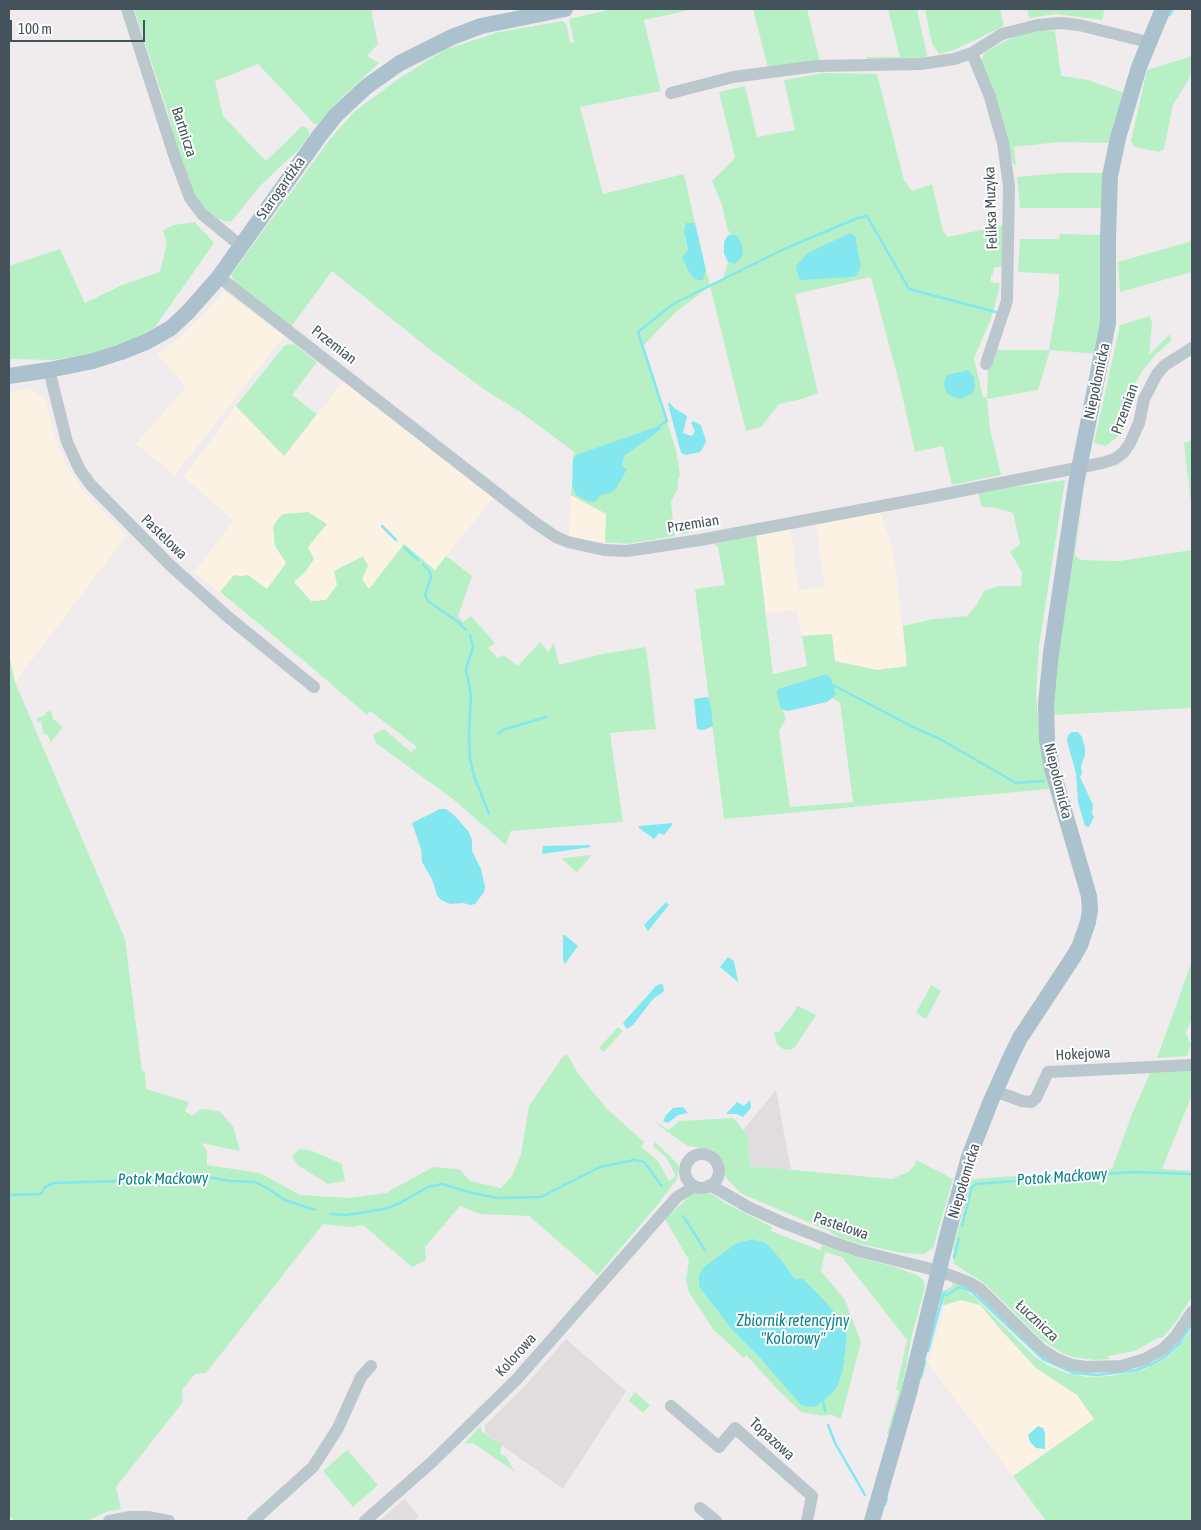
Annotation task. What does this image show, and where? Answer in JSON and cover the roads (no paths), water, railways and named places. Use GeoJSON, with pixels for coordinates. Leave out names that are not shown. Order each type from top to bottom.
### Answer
{"type":"FeatureCollection","features":[{"type":"Feature","properties":{"kind":"main road","name":"Starogardzka"},"geometry":{"type":"LineString","coordinates":[[9,376],[93,361],[146,342],[171,328],[219,277],[320,134],[336,115],[366,87],[388,70],[418,52],[452,37],[482,26],[565,9]]}},
{"type":"Feature","properties":{"kind":"main road","name":"Niepołomicka"},"geometry":{"type":"LineString","coordinates":[[872,1521],[913,1378],[966,1168],[995,1091],[1020,1038],[1080,945],[1088,922],[1090,910],[1083,873],[1052,769],[1046,719],[1051,653],[1078,467],[1105,346],[1108,323],[1110,176],[1119,133],[1148,42],[1163,9]]}},
{"type":"Feature","properties":{"kind":"street","name":"Bartnicza"},"geometry":{"type":"LineString","coordinates":[[127,9],[175,158],[190,198],[202,214],[241,246]]}},
{"type":"Feature","properties":{"kind":"street"},"geometry":{"type":"LineString","coordinates":[[671,93],[733,77],[817,66],[921,64],[954,59],[972,53],[1002,34],[1038,25],[1061,23],[1079,25],[1148,42]]}},
{"type":"Feature","properties":{"kind":"street","name":"Feliksa Muzyka"},"geometry":{"type":"LineString","coordinates":[[972,53],[990,97],[1003,143],[1009,186],[1007,301],[986,364]]}},
{"type":"Feature","properties":{"kind":"street","name":"Przemian"},"geometry":{"type":"LineString","coordinates":[[219,277],[534,522],[556,537],[604,550],[627,551],[678,544],[927,498],[1115,459],[1124,452],[1138,424],[1144,399],[1157,374],[1166,365],[1192,348]]}},
{"type":"Feature","properties":{"kind":"street","name":"Pastelowa"},"geometry":{"type":"LineString","coordinates":[[49,370],[67,442],[80,470],[91,485],[170,566],[314,687]]}},
{"type":"Feature","properties":{"kind":"street","name":"Hokejowa"},"geometry":{"type":"LineString","coordinates":[[995,1091],[1030,1102],[1036,1098],[1048,1072],[1192,1066]]}},
{"type":"Feature","properties":{"kind":"street"},"geometry":{"type":"LineString","coordinates":[[700,1154],[710,1156],[718,1169],[714,1181],[700,1188],[690,1182],[686,1164],[689,1159],[700,1154]]}},
{"type":"Feature","properties":{"kind":"street","name":"Pastelowa"},"geometry":{"type":"LineString","coordinates":[[714,1181],[736,1200],[781,1222],[851,1248],[939,1271]]}},
{"type":"Feature","properties":{"kind":"street","name":"Kolorowa"},"geometry":{"type":"LineString","coordinates":[[365,1521],[432,1462],[516,1380],[690,1182]]}},
{"type":"Feature","properties":{"kind":"street","name":"Łucznicza"},"geometry":{"type":"LineString","coordinates":[[939,1271],[968,1282],[980,1289],[1041,1349],[1057,1360],[1072,1365],[1106,1367],[1131,1364],[1145,1359],[1163,1349],[1175,1337],[1192,1312]]}},
{"type":"Feature","properties":{"kind":"street"},"geometry":{"type":"LineString","coordinates":[[253,1521],[313,1467],[338,1428],[361,1377],[371,1366]]}},
{"type":"Feature","properties":{"kind":"street","name":"Topazowa"},"geometry":{"type":"LineString","coordinates":[[671,1406],[719,1447],[735,1428],[742,1433],[812,1496],[808,1521]]}},
{"type":"Feature","properties":{"kind":"street"},"geometry":{"type":"LineString","coordinates":[[700,1508],[716,1521]]}},
{"type":"Feature","properties":{"kind":"street"},"geometry":{"type":"LineString","coordinates":[[109,1521],[130,1517],[148,1517],[169,1521]]}},
{"type":"Feature","properties":{"kind":"water"},"geometry":{"type":"Polygon","coordinates":[[[686,223],[695,223],[706,270],[703,280],[697,280],[690,274],[682,258],[688,250],[684,231],[686,223]]]}},
{"type":"Feature","properties":{"kind":"water"},"geometry":{"type":"Polygon","coordinates":[[[850,233],[855,236],[861,267],[857,275],[854,277],[800,280],[796,269],[797,265],[808,253],[850,233]]]}},
{"type":"Feature","properties":{"kind":"water"},"geometry":{"type":"Polygon","coordinates":[[[728,235],[736,235],[742,244],[743,255],[735,264],[728,262],[724,253],[724,242],[728,235]]]}},
{"type":"Feature","properties":{"kind":"water"},"geometry":{"type":"Polygon","coordinates":[[[968,370],[974,377],[975,387],[972,394],[961,399],[951,396],[946,392],[944,383],[947,375],[968,370]]]}},
{"type":"Feature","properties":{"kind":"water"},"geometry":{"type":"Polygon","coordinates":[[[669,402],[674,408],[687,416],[683,433],[692,436],[695,431],[691,423],[693,421],[701,425],[706,441],[700,452],[686,455],[681,453],[669,402]]]}},
{"type":"Feature","properties":{"kind":"water"},"geometry":{"type":"Polygon","coordinates":[[[659,426],[661,429],[624,456],[622,466],[627,469],[616,489],[608,494],[601,495],[595,502],[587,501],[576,495],[572,485],[573,458],[576,455],[659,426]]]}},
{"type":"Feature","properties":{"kind":"water"},"geometry":{"type":"Polygon","coordinates":[[[826,674],[831,678],[836,695],[827,702],[788,711],[781,709],[776,691],[826,674]]]}},
{"type":"Feature","properties":{"kind":"water"},"geometry":{"type":"Polygon","coordinates":[[[707,697],[711,708],[713,726],[704,730],[697,729],[694,699],[707,697]]]}},
{"type":"Feature","properties":{"kind":"water"},"geometry":{"type":"Polygon","coordinates":[[[1072,732],[1078,732],[1082,737],[1085,748],[1080,777],[1093,805],[1092,813],[1094,817],[1089,827],[1085,826],[1078,802],[1076,773],[1067,741],[1068,735],[1072,732]]]}},
{"type":"Feature","properties":{"kind":"water"},"geometry":{"type":"Polygon","coordinates":[[[440,809],[446,809],[454,815],[469,832],[472,840],[472,851],[481,869],[485,887],[484,892],[475,904],[450,904],[441,900],[422,862],[421,849],[412,823],[440,809]]]}},
{"type":"Feature","properties":{"kind":"water"},"geometry":{"type":"Polygon","coordinates":[[[672,823],[664,835],[659,833],[654,839],[639,828],[639,826],[672,823]]]}},
{"type":"Feature","properties":{"kind":"water"},"geometry":{"type":"Polygon","coordinates":[[[589,845],[591,847],[542,854],[543,846],[589,845]]]}},
{"type":"Feature","properties":{"kind":"water"},"geometry":{"type":"Polygon","coordinates":[[[666,902],[669,905],[648,931],[644,925],[666,902]]]}},
{"type":"Feature","properties":{"kind":"water"},"geometry":{"type":"Polygon","coordinates":[[[563,935],[578,946],[565,964],[563,960],[563,935]]]}},
{"type":"Feature","properties":{"kind":"water"},"geometry":{"type":"Polygon","coordinates":[[[728,957],[734,961],[738,982],[720,967],[728,957]]]}},
{"type":"Feature","properties":{"kind":"water"},"geometry":{"type":"Polygon","coordinates":[[[663,985],[664,991],[653,999],[633,1025],[627,1029],[623,1023],[656,986],[663,985]]]}},
{"type":"Feature","properties":{"kind":"water"},"geometry":{"type":"Polygon","coordinates":[[[750,1100],[751,1108],[743,1117],[737,1114],[726,1114],[737,1102],[744,1106],[750,1100]]]}},
{"type":"Feature","properties":{"kind":"water"},"geometry":{"type":"Polygon","coordinates":[[[683,1107],[688,1113],[678,1115],[668,1123],[663,1121],[673,1108],[683,1107]]]}},
{"type":"Feature","properties":{"kind":"water","name":"Zbiornik retencyjny \"Kolorowy\""},"geometry":{"type":"Polygon","coordinates":[[[753,1239],[766,1243],[795,1279],[802,1278],[823,1299],[838,1317],[847,1335],[843,1370],[837,1387],[817,1406],[801,1405],[761,1359],[733,1331],[699,1286],[699,1275],[704,1267],[737,1243],[753,1239]]]}},
{"type":"Feature","properties":{"kind":"water"},"geometry":{"type":"Polygon","coordinates":[[[1038,1426],[1043,1428],[1045,1433],[1045,1449],[1036,1448],[1030,1442],[1028,1435],[1038,1426]]]}},
{"type":"Feature","properties":{"kind":"waterway"},"geometry":{"type":"LineString","coordinates":[[1170,15],[1173,9]]}},
{"type":"Feature","properties":{"kind":"waterway"},"geometry":{"type":"LineString","coordinates":[[659,426],[667,421],[638,332],[673,304],[784,249],[858,218],[867,216],[909,289],[996,312]]}},
{"type":"Feature","properties":{"kind":"waterway"},"geometry":{"type":"LineString","coordinates":[[382,526],[396,540]]}},
{"type":"Feature","properties":{"kind":"waterway"},"geometry":{"type":"LineString","coordinates":[[404,547],[418,560]]}},
{"type":"Feature","properties":{"kind":"waterway"},"geometry":{"type":"LineString","coordinates":[[423,564],[430,572],[431,577],[425,595],[428,601],[458,622],[466,630]]}},
{"type":"Feature","properties":{"kind":"waterway"},"geometry":{"type":"LineString","coordinates":[[470,635],[473,647],[466,669],[471,695],[470,759],[474,776],[489,814]]}},
{"type":"Feature","properties":{"kind":"waterway"},"geometry":{"type":"LineString","coordinates":[[833,685],[938,738],[1016,783],[1044,781]]}},
{"type":"Feature","properties":{"kind":"waterway"},"geometry":{"type":"LineString","coordinates":[[498,734],[503,730],[546,717]]}},
{"type":"Feature","properties":{"kind":"waterway","name":"Potok Maćkowy"},"geometry":{"type":"LineString","coordinates":[[330,1214],[346,1215],[385,1209],[428,1187],[442,1184],[498,1198],[541,1197],[600,1167],[634,1160],[644,1162],[662,1186]]}},
{"type":"Feature","properties":{"kind":"waterway","name":"Potok Maćkowy"},"geometry":{"type":"LineString","coordinates":[[962,1226],[972,1187],[976,1184],[1132,1172],[1192,1174]]}},
{"type":"Feature","properties":{"kind":"waterway","name":"Potok Maćkowy"},"geometry":{"type":"LineString","coordinates":[[9,1195],[41,1194],[45,1187],[54,1183],[156,1180],[195,1175],[230,1181],[255,1182],[285,1200],[315,1210]]}},
{"type":"Feature","properties":{"kind":"waterway","name":"Potok Maćkowy"},"geometry":{"type":"LineString","coordinates":[[683,1216],[705,1250]]}},
{"type":"Feature","properties":{"kind":"waterway","name":"Potok Maćkowy"},"geometry":{"type":"LineString","coordinates":[[954,1257],[959,1239]]}},
{"type":"Feature","properties":{"kind":"waterway"},"geometry":{"type":"LineString","coordinates":[[944,1294],[947,1295],[959,1287],[971,1291],[1043,1359],[1074,1373],[1106,1374],[1136,1370],[1152,1364],[1166,1356],[1179,1344],[1192,1324]]}},
{"type":"Feature","properties":{"kind":"waterway","name":"Potok Maćkowy"},"geometry":{"type":"LineString","coordinates":[[928,1351],[944,1292]]}},
{"type":"Feature","properties":{"kind":"waterway","name":"Potok Maćkowy"},"geometry":{"type":"LineString","coordinates":[[921,1377],[925,1362]]}},
{"type":"Feature","properties":{"kind":"waterway","name":"Potok Maćkowy"},"geometry":{"type":"LineString","coordinates":[[823,1402],[825,1411]]}},
{"type":"Feature","properties":{"kind":"waterway","name":"Potok Maćkowy"},"geometry":{"type":"LineString","coordinates":[[828,1425],[835,1443],[865,1495]]}},
{"type":"Feature","properties":{"kind":"waterway","name":"Potok Maćkowy"},"geometry":{"type":"LineString","coordinates":[[885,1505],[887,1498]]}}]}
